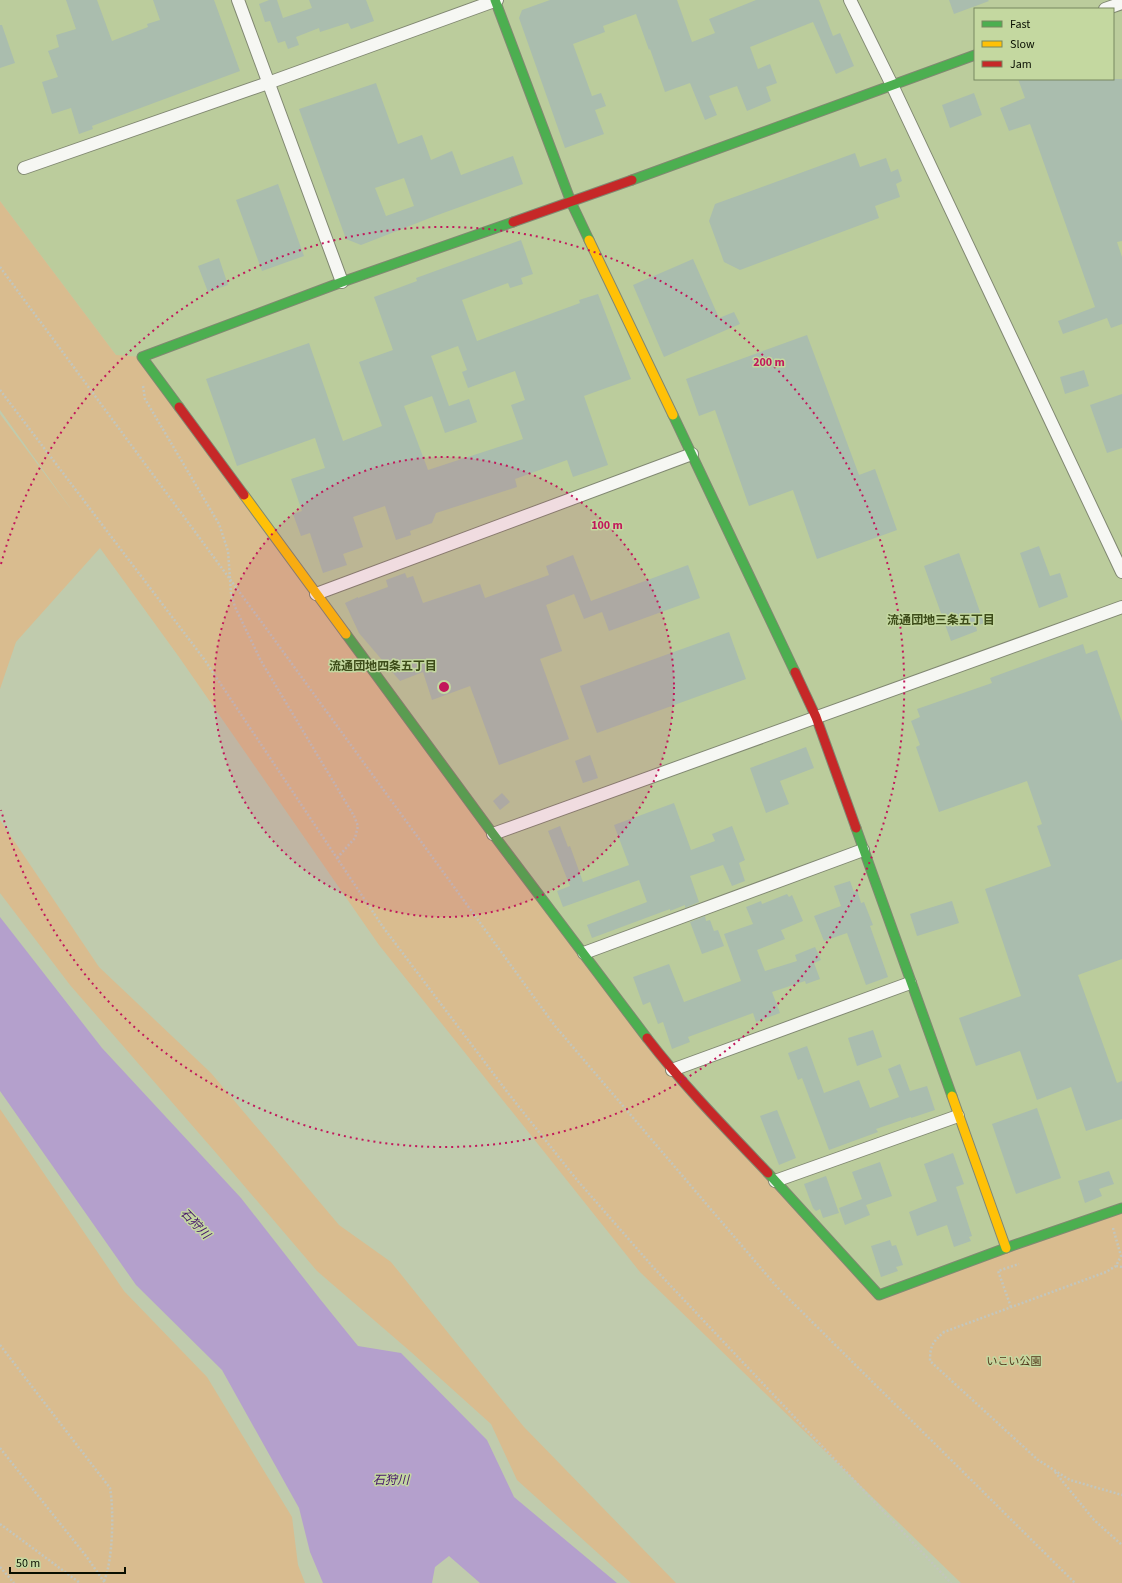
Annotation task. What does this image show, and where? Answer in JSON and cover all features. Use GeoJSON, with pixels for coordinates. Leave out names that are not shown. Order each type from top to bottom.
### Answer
{"type":"FeatureCollection","features":[{"type":"Feature","properties":{"kind":"street"},"geometry":{"type":"LineString","coordinates":[[238,0],[342,282]]}},
{"type":"Feature","properties":{"kind":"street"},"geometry":{"type":"LineString","coordinates":[[24,168],[268,83],[496,0],[571,202],[816,717],[1006,1248]]}},
{"type":"Feature","properties":{"kind":"street"},"geometry":{"type":"LineString","coordinates":[[850,0],[892,85],[1122,572]]}},
{"type":"Feature","properties":{"kind":"street"},"geometry":{"type":"LineString","coordinates":[[1108,8],[1122,3]]}},
{"type":"Feature","properties":{"kind":"street"},"geometry":{"type":"LineString","coordinates":[[974,55],[571,202],[342,282],[142,357],[493,834],[672,1070],[706,1110],[775,1181],[879,1295],[1006,1248],[1122,1208]]}},
{"type":"Feature","properties":{"kind":"street"},"geometry":{"type":"LineString","coordinates":[[316,594],[692,454]]}},
{"type":"Feature","properties":{"kind":"street"},"geometry":{"type":"LineString","coordinates":[[493,834],[1122,607]]}},
{"type":"Feature","properties":{"kind":"street"},"geometry":{"type":"LineString","coordinates":[[584,953],[863,850]]}},
{"type":"Feature","properties":{"kind":"street"},"geometry":{"type":"LineString","coordinates":[[672,1070],[910,983]]}},
{"type":"Feature","properties":{"kind":"street"},"geometry":{"type":"LineString","coordinates":[[775,1181],[958,1116]]}},
{"type":"Feature","properties":{"kind":"path"},"geometry":{"type":"LineString","coordinates":[[0,267],[555,1026],[777,1287],[1075,1583]]}},
{"type":"Feature","properties":{"kind":"path"},"geometry":{"type":"LineString","coordinates":[[148,366],[143,386],[146,399],[220,524],[228,551],[231,593],[235,607],[261,661],[354,816],[358,826],[355,838],[337,858]]}},
{"type":"Feature","properties":{"kind":"path"},"geometry":{"type":"LineString","coordinates":[[0,390],[204,659],[383,927],[508,1093],[578,1180],[653,1268],[951,1583]]}},
{"type":"Feature","properties":{"kind":"path"},"geometry":{"type":"LineString","coordinates":[[1108,1213],[1121,1256],[1116,1266],[1106,1272],[944,1332],[935,1340],[930,1349],[930,1361],[1038,1460],[1070,1480],[1122,1495]]}},
{"type":"Feature","properties":{"kind":"path"},"geometry":{"type":"LineString","coordinates":[[1011,1307],[998,1271],[1019,1264]]}},
{"type":"Feature","properties":{"kind":"path"},"geometry":{"type":"LineString","coordinates":[[1116,1266],[1122,1267]]}},
{"type":"Feature","properties":{"kind":"path"},"geometry":{"type":"LineString","coordinates":[[0,1345],[110,1488],[112,1500],[112,1529],[108,1573],[105,1582]]}},
{"type":"Feature","properties":{"kind":"path"},"geometry":{"type":"LineString","coordinates":[[0,1448],[105,1582]]}},
{"type":"Feature","properties":{"kind":"path"},"geometry":{"type":"LineString","coordinates":[[1053,1470],[1094,1520],[1122,1545]]}},
{"type":"Feature","properties":{"kind":"path"},"geometry":{"type":"LineString","coordinates":[[0,1524],[80,1583]]}},
{"type":"Feature","properties":{"kind":"path"},"geometry":{"type":"LineString","coordinates":[[0,1567],[14,1583]]}},
{"type":"Feature","properties":{"kind":"shaded area"},"geometry":{"type":"Polygon","coordinates":[[[0,0],[1122,0],[1122,1208],[879,1295],[706,1109],[116,355],[0,201],[0,0]]]}},
{"type":"Feature","properties":{"kind":"green space","name":"いこい公園"},"geometry":{"type":"Polygon","coordinates":[[[0,201],[116,355],[142,357],[672,1070],[879,1295],[1122,1208],[1122,1583],[961,1583],[640,1272],[379,945],[179,657],[100,548],[16,642],[0,689],[0,414],[74,513],[0,410],[0,201]]]}},
{"type":"Feature","properties":{"kind":"green space"},"geometry":{"type":"Polygon","coordinates":[[[0,820],[99,967],[211,1073],[339,1225],[391,1262],[524,1427],[676,1583],[631,1583],[517,1480],[491,1424],[411,1352],[317,1271],[70,985],[0,893],[0,820]]]}},
{"type":"Feature","properties":{"kind":"green space"},"geometry":{"type":"Polygon","coordinates":[[[0,1109],[124,1291],[207,1377],[292,1517],[298,1565],[305,1583],[0,1583],[0,1109]]]}},
{"type":"Feature","properties":{"kind":"water","name":"石狩川"},"geometry":{"type":"Polygon","coordinates":[[[0,917],[102,1048],[241,1198],[358,1346],[401,1353],[487,1440],[514,1497],[617,1583],[480,1583],[449,1556],[435,1567],[432,1583],[323,1583],[310,1552],[299,1508],[222,1370],[136,1285],[0,1091],[0,917]]]}},
{"type":"Feature","properties":{"kind":"building"},"geometry":{"type":"Polygon","coordinates":[[[66,0],[97,0],[112,41],[148,27],[147,24],[160,20],[153,0],[214,0],[240,71],[92,126],[93,129],[79,134],[71,108],[52,114],[42,82],[58,77],[48,51],[59,47],[56,35],[76,29],[66,0]]]}},
{"type":"Feature","properties":{"kind":"building"},"geometry":{"type":"Polygon","coordinates":[[[269,0],[277,0],[283,18],[312,8],[309,0],[366,0],[374,21],[351,29],[348,23],[320,32],[319,28],[296,37],[299,45],[288,49],[285,41],[278,43],[270,21],[265,22],[259,4],[269,0]]]}},
{"type":"Feature","properties":{"kind":"building"},"geometry":{"type":"Polygon","coordinates":[[[550,0],[677,0],[692,42],[715,33],[709,19],[756,0],[819,0],[833,36],[840,33],[854,66],[836,74],[813,22],[750,47],[758,69],[770,64],[777,83],[766,87],[771,101],[747,111],[737,86],[709,96],[717,115],[705,120],[690,83],[665,92],[636,14],[603,26],[605,32],[573,44],[592,96],[601,93],[606,106],[595,110],[604,134],[565,148],[519,18],[522,10],[550,0]]]}},
{"type":"Feature","properties":{"kind":"building"},"geometry":{"type":"Polygon","coordinates":[[[949,0],[988,0],[989,1],[954,14],[949,0]]]}},
{"type":"Feature","properties":{"kind":"building"},"geometry":{"type":"Polygon","coordinates":[[[0,25],[2,25],[15,63],[0,68],[0,25]]]}},
{"type":"Feature","properties":{"kind":"building"},"geometry":{"type":"Polygon","coordinates":[[[1122,79],[1122,241],[1117,242],[1122,257],[1122,324],[1111,328],[1107,318],[1063,334],[1058,321],[1095,307],[1030,124],[1009,131],[1000,108],[1025,98],[1018,80],[1122,79]]]}},
{"type":"Feature","properties":{"kind":"building"},"geometry":{"type":"Polygon","coordinates":[[[376,83],[398,144],[422,135],[431,160],[452,151],[461,175],[513,156],[523,184],[361,245],[346,239],[299,109],[376,83]],[[404,178],[375,188],[386,216],[414,206],[404,178]]]}},
{"type":"Feature","properties":{"kind":"building"},"geometry":{"type":"Polygon","coordinates":[[[974,93],[982,115],[950,128],[942,105],[974,93]]]}},
{"type":"Feature","properties":{"kind":"building"},"geometry":{"type":"Polygon","coordinates":[[[855,153],[860,167],[886,158],[891,172],[898,169],[902,181],[896,184],[900,197],[875,206],[879,218],[740,270],[724,262],[709,221],[715,204],[855,153]]]}},
{"type":"Feature","properties":{"kind":"building"},"geometry":{"type":"Polygon","coordinates":[[[278,184],[304,256],[262,271],[236,200],[278,184]]]}},
{"type":"Feature","properties":{"kind":"building"},"geometry":{"type":"Polygon","coordinates":[[[521,240],[533,274],[521,278],[523,284],[510,288],[508,283],[462,300],[477,341],[580,303],[579,300],[598,294],[631,379],[584,396],[608,465],[573,477],[567,460],[515,479],[517,487],[436,513],[432,523],[410,531],[411,535],[396,540],[385,506],[353,517],[363,547],[343,554],[347,565],[323,573],[310,533],[301,536],[293,514],[302,511],[291,479],[325,468],[315,438],[237,466],[206,379],[309,343],[343,441],[382,426],[359,362],[393,350],[374,297],[417,281],[416,278],[521,240]],[[458,346],[431,356],[449,406],[469,399],[477,422],[445,433],[432,396],[404,406],[428,470],[523,439],[511,405],[525,400],[515,371],[468,388],[462,372],[467,370],[458,346]]]}},
{"type":"Feature","properties":{"kind":"building"},"geometry":{"type":"Polygon","coordinates":[[[219,258],[228,285],[208,292],[198,266],[219,258]]]}},
{"type":"Feature","properties":{"kind":"building"},"geometry":{"type":"Polygon","coordinates":[[[693,259],[719,318],[734,312],[740,324],[664,357],[633,285],[693,259]]]}},
{"type":"Feature","properties":{"kind":"building"},"geometry":{"type":"Polygon","coordinates":[[[807,335],[859,475],[875,469],[897,530],[817,559],[793,490],[749,506],[715,410],[699,416],[686,379],[807,335]]]}},
{"type":"Feature","properties":{"kind":"building"},"geometry":{"type":"Polygon","coordinates":[[[1084,370],[1089,386],[1065,394],[1060,377],[1084,370]]]}},
{"type":"Feature","properties":{"kind":"building"},"geometry":{"type":"Polygon","coordinates":[[[1122,394],[1122,448],[1107,453],[1090,405],[1122,394]]]}},
{"type":"Feature","properties":{"kind":"building"},"geometry":{"type":"Polygon","coordinates":[[[1039,546],[1050,576],[1060,573],[1068,597],[1039,608],[1020,553],[1039,546]]]}},
{"type":"Feature","properties":{"kind":"building"},"geometry":{"type":"Polygon","coordinates":[[[959,553],[984,623],[976,626],[977,631],[951,641],[924,566],[959,553]]]}},
{"type":"Feature","properties":{"kind":"building"},"geometry":{"type":"Polygon","coordinates":[[[573,555],[591,601],[688,565],[700,598],[609,631],[602,612],[584,619],[574,594],[546,605],[562,651],[540,659],[569,739],[499,765],[470,686],[432,700],[423,672],[400,681],[359,633],[345,603],[388,587],[386,580],[405,573],[407,578],[413,576],[423,603],[480,584],[485,598],[549,575],[546,566],[573,555]]]}},
{"type":"Feature","properties":{"kind":"building"},"geometry":{"type":"Polygon","coordinates":[[[729,632],[746,679],[597,733],[580,686],[729,632]]]}},
{"type":"Feature","properties":{"kind":"building"},"geometry":{"type":"Polygon","coordinates":[[[1083,644],[1086,654],[1097,650],[1122,722],[1122,959],[1078,975],[1117,1083],[1122,1081],[1122,1119],[1086,1131],[1071,1087],[1037,1100],[1020,1051],[976,1066],[959,1018],[1021,996],[985,889],[1051,866],[1037,826],[1042,824],[1027,781],[939,812],[916,747],[920,745],[911,721],[920,717],[917,709],[992,683],[990,678],[1083,644]]]}},
{"type":"Feature","properties":{"kind":"building"},"geometry":{"type":"Polygon","coordinates":[[[806,747],[814,768],[780,781],[789,804],[766,813],[750,768],[806,747]]]}},
{"type":"Feature","properties":{"kind":"building"},"geometry":{"type":"Polygon","coordinates":[[[590,755],[598,778],[583,783],[575,761],[590,755]]]}},
{"type":"Feature","properties":{"kind":"building"},"geometry":{"type":"Polygon","coordinates":[[[502,793],[510,802],[500,810],[493,801],[502,793]]]}},
{"type":"Feature","properties":{"kind":"building"},"geometry":{"type":"Polygon","coordinates":[[[674,803],[691,850],[715,841],[712,834],[732,826],[745,860],[739,863],[745,881],[732,886],[723,865],[690,876],[699,902],[685,908],[685,905],[670,911],[670,909],[592,938],[587,925],[647,902],[639,880],[563,907],[557,891],[570,886],[548,831],[560,826],[568,847],[570,846],[583,882],[629,865],[614,825],[674,803]]]}},
{"type":"Feature","properties":{"kind":"building"},"geometry":{"type":"Polygon","coordinates":[[[850,881],[854,892],[857,890],[861,903],[864,902],[873,925],[870,926],[888,977],[866,985],[847,933],[824,941],[814,916],[841,906],[834,886],[850,881]]]}},
{"type":"Feature","properties":{"kind":"building"},"geometry":{"type":"Polygon","coordinates":[[[787,894],[789,897],[792,895],[803,921],[781,930],[785,939],[757,950],[765,971],[797,961],[795,955],[815,947],[821,960],[814,963],[820,979],[806,984],[805,981],[772,992],[780,1013],[756,1022],[753,1013],[688,1037],[690,1042],[672,1049],[663,1022],[658,1024],[650,1002],[643,1005],[633,977],[669,964],[684,1002],[741,981],[724,934],[753,924],[746,907],[761,901],[762,904],[787,894]]]}},
{"type":"Feature","properties":{"kind":"building"},"geometry":{"type":"Polygon","coordinates":[[[952,901],[959,923],[917,936],[910,914],[952,901]]]}},
{"type":"Feature","properties":{"kind":"building"},"geometry":{"type":"Polygon","coordinates":[[[705,916],[706,921],[710,920],[714,931],[718,930],[724,946],[702,954],[690,922],[705,916]]]}},
{"type":"Feature","properties":{"kind":"building"},"geometry":{"type":"Polygon","coordinates":[[[873,1030],[882,1057],[857,1066],[848,1038],[873,1030]]]}},
{"type":"Feature","properties":{"kind":"building"},"geometry":{"type":"Polygon","coordinates":[[[807,1046],[824,1093],[859,1080],[870,1108],[899,1097],[888,1069],[900,1064],[910,1091],[927,1086],[935,1110],[876,1129],[878,1132],[829,1150],[802,1078],[798,1080],[788,1053],[807,1046]]]}},
{"type":"Feature","properties":{"kind":"building"},"geometry":{"type":"Polygon","coordinates":[[[1037,1108],[1061,1178],[1016,1194],[992,1124],[1037,1108]]]}},
{"type":"Feature","properties":{"kind":"building"},"geometry":{"type":"Polygon","coordinates":[[[777,1110],[796,1158],[779,1165],[760,1116],[777,1110]]]}},
{"type":"Feature","properties":{"kind":"building"},"geometry":{"type":"Polygon","coordinates":[[[953,1153],[964,1184],[956,1187],[972,1236],[969,1237],[971,1241],[954,1247],[947,1225],[917,1236],[909,1212],[937,1201],[924,1164],[953,1153]]]}},
{"type":"Feature","properties":{"kind":"building"},"geometry":{"type":"Polygon","coordinates":[[[880,1162],[892,1196],[866,1205],[870,1215],[845,1225],[839,1208],[862,1199],[852,1172],[880,1162]]]}},
{"type":"Feature","properties":{"kind":"building"},"geometry":{"type":"Polygon","coordinates":[[[1109,1171],[1114,1184],[1099,1189],[1102,1196],[1085,1203],[1078,1181],[1109,1171]]]}},
{"type":"Feature","properties":{"kind":"building"},"geometry":{"type":"Polygon","coordinates":[[[826,1176],[839,1213],[823,1218],[820,1209],[816,1211],[813,1208],[804,1184],[826,1176]]]}},
{"type":"Feature","properties":{"kind":"building"},"geometry":{"type":"Polygon","coordinates":[[[890,1240],[892,1246],[896,1245],[903,1265],[896,1267],[898,1271],[881,1277],[871,1246],[890,1240]]]}},
{"type":"Feature","properties":{"kind":"traffic: fast"},"geometry":{"type":"LineString","coordinates":[[495,0],[571,202],[589,240]]}},
{"type":"Feature","properties":{"kind":"traffic: fast"},"geometry":{"type":"LineString","coordinates":[[632,180],[974,55]]}},
{"type":"Feature","properties":{"kind":"traffic: fast"},"geometry":{"type":"LineString","coordinates":[[179,407],[142,357],[342,282],[513,222]]}},
{"type":"Feature","properties":{"kind":"traffic: fast"},"geometry":{"type":"LineString","coordinates":[[673,415],[795,672]]}},
{"type":"Feature","properties":{"kind":"traffic: fast"},"geometry":{"type":"LineString","coordinates":[[346,634],[493,834],[647,1038]]}},
{"type":"Feature","properties":{"kind":"traffic: fast"},"geometry":{"type":"LineString","coordinates":[[856,828],[952,1096]]}},
{"type":"Feature","properties":{"kind":"traffic: fast"},"geometry":{"type":"LineString","coordinates":[[768,1173],[879,1295],[1014,1245],[1122,1208]]}},
{"type":"Feature","properties":{"kind":"traffic: slow"},"geometry":{"type":"LineString","coordinates":[[589,240],[673,415]]}},
{"type":"Feature","properties":{"kind":"traffic: slow"},"geometry":{"type":"LineString","coordinates":[[244,495],[346,634]]}},
{"type":"Feature","properties":{"kind":"traffic: slow"},"geometry":{"type":"LineString","coordinates":[[952,1096],[1006,1248]]}},
{"type":"Feature","properties":{"kind":"traffic: jam"},"geometry":{"type":"LineString","coordinates":[[513,222],[632,180]]}},
{"type":"Feature","properties":{"kind":"traffic: jam"},"geometry":{"type":"LineString","coordinates":[[179,407],[244,495]]}},
{"type":"Feature","properties":{"kind":"traffic: jam"},"geometry":{"type":"LineString","coordinates":[[795,672],[816,717],[856,828]]}},
{"type":"Feature","properties":{"kind":"traffic: jam"},"geometry":{"type":"LineString","coordinates":[[647,1038],[690,1090],[768,1173]]}},
{"type":"Feature","properties":{"kind":"district","name":"流通団地三条五丁目"},"geometry":{"type":"Point","coordinates":[941,620]}},
{"type":"Feature","properties":{"kind":"district","name":"流通団地四条五丁目"},"geometry":{"type":"Point","coordinates":[383,666]}}]}
